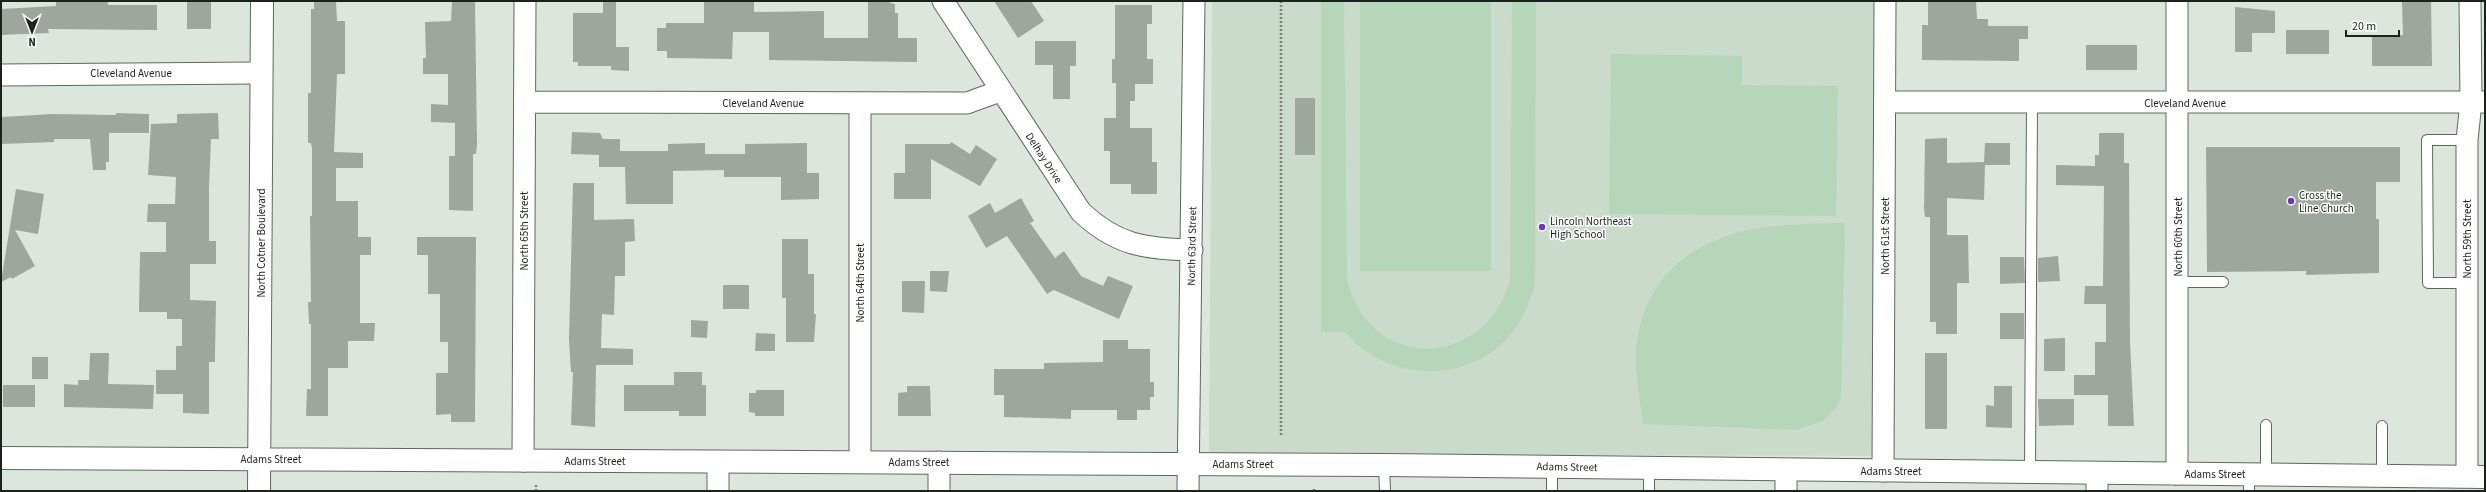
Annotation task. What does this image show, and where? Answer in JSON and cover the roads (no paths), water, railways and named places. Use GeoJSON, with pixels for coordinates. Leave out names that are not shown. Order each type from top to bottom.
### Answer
{"type":"FeatureCollection","features":[{"type":"Feature","properties":{"kind":"main road","name":"North Cotner Boulevard"},"geometry":{"type":"LineString","coordinates":[[258,489],[262,1]]}},
{"type":"Feature","properties":{"kind":"main road","name":"Adams Street"},"geometry":{"type":"LineString","coordinates":[[1,458],[939,462],[1649,468],[1786,481],[1883,471],[2030,472],[2097,482],[2178,474],[2255,480],[2382,475],[2404,483],[2472,481]]}},
{"type":"Feature","properties":{"kind":"street","name":"North 65th Street"},"geometry":{"type":"LineString","coordinates":[[523,461],[525,1]]}},
{"type":"Feature","properties":{"kind":"street","name":"Delhay Drive"},"geometry":{"type":"LineString","coordinates":[[943,1],[1000,91],[1073,201],[1090,220],[1109,234],[1138,246],[1155,249],[1192,250]]}},
{"type":"Feature","properties":{"kind":"street","name":"North 63rd Street"},"geometry":{"type":"LineString","coordinates":[[1188,491],[1194,1]]}},
{"type":"Feature","properties":{"kind":"street","name":"North 61st Street"},"geometry":{"type":"LineString","coordinates":[[1883,471],[1885,1]]}},
{"type":"Feature","properties":{"kind":"street","name":"North 60th Street"},"geometry":{"type":"LineString","coordinates":[[2177,1],[2178,474]]}},
{"type":"Feature","properties":{"kind":"street","name":"North 59th Street"},"geometry":{"type":"LineString","coordinates":[[2470,1],[2478,102],[2467,140],[2467,283],[2472,481]]}},
{"type":"Feature","properties":{"kind":"street","name":"Cleveland Avenue"},"geometry":{"type":"LineString","coordinates":[[1,74],[261,73]]}},
{"type":"Feature","properties":{"kind":"street","name":"Cleveland Avenue"},"geometry":{"type":"LineString","coordinates":[[525,102],[967,103],[1000,91]]}},
{"type":"Feature","properties":{"kind":"street","name":"Cleveland Avenue"},"geometry":{"type":"LineString","coordinates":[[1885,102],[2478,102]]}},
{"type":"Feature","properties":{"kind":"street","name":"North 64th Street"},"geometry":{"type":"LineString","coordinates":[[860,103],[860,462]]}},
{"type":"Feature","properties":{"kind":"street"},"geometry":{"type":"LineString","coordinates":[[718,462],[718,491]]}},
{"type":"Feature","properties":{"kind":"street"},"geometry":{"type":"LineString","coordinates":[[939,462],[939,491]]}},
{"type":"Feature","properties":{"kind":"lane"},"geometry":{"type":"LineString","coordinates":[[2030,472],[2032,103]]}},
{"type":"Feature","properties":{"kind":"lane"},"geometry":{"type":"LineString","coordinates":[[2467,140],[2427,140],[2428,283],[2467,283]]}},
{"type":"Feature","properties":{"kind":"lane"},"geometry":{"type":"LineString","coordinates":[[2178,282],[2223,282]]}},
{"type":"Feature","properties":{"kind":"lane"},"geometry":{"type":"LineString","coordinates":[[2255,480],[2266,425]]}},
{"type":"Feature","properties":{"kind":"lane"},"geometry":{"type":"LineString","coordinates":[[2382,426],[2382,475]]}},
{"type":"Feature","properties":{"kind":"lane"},"geometry":{"type":"LineString","coordinates":[[1384,465],[1385,491]]}},
{"type":"Feature","properties":{"kind":"lane"},"geometry":{"type":"LineString","coordinates":[[1552,467],[1552,491]]}},
{"type":"Feature","properties":{"kind":"lane"},"geometry":{"type":"LineString","coordinates":[[1649,468],[1649,491]]}},
{"type":"Feature","properties":{"kind":"place","name":"Cross the Line Church"},"geometry":{"type":"Point","coordinates":[2291,201]}},
{"type":"Feature","properties":{"kind":"place","name":"Lincoln Northeast High School"},"geometry":{"type":"Point","coordinates":[1542,227]}}]}
